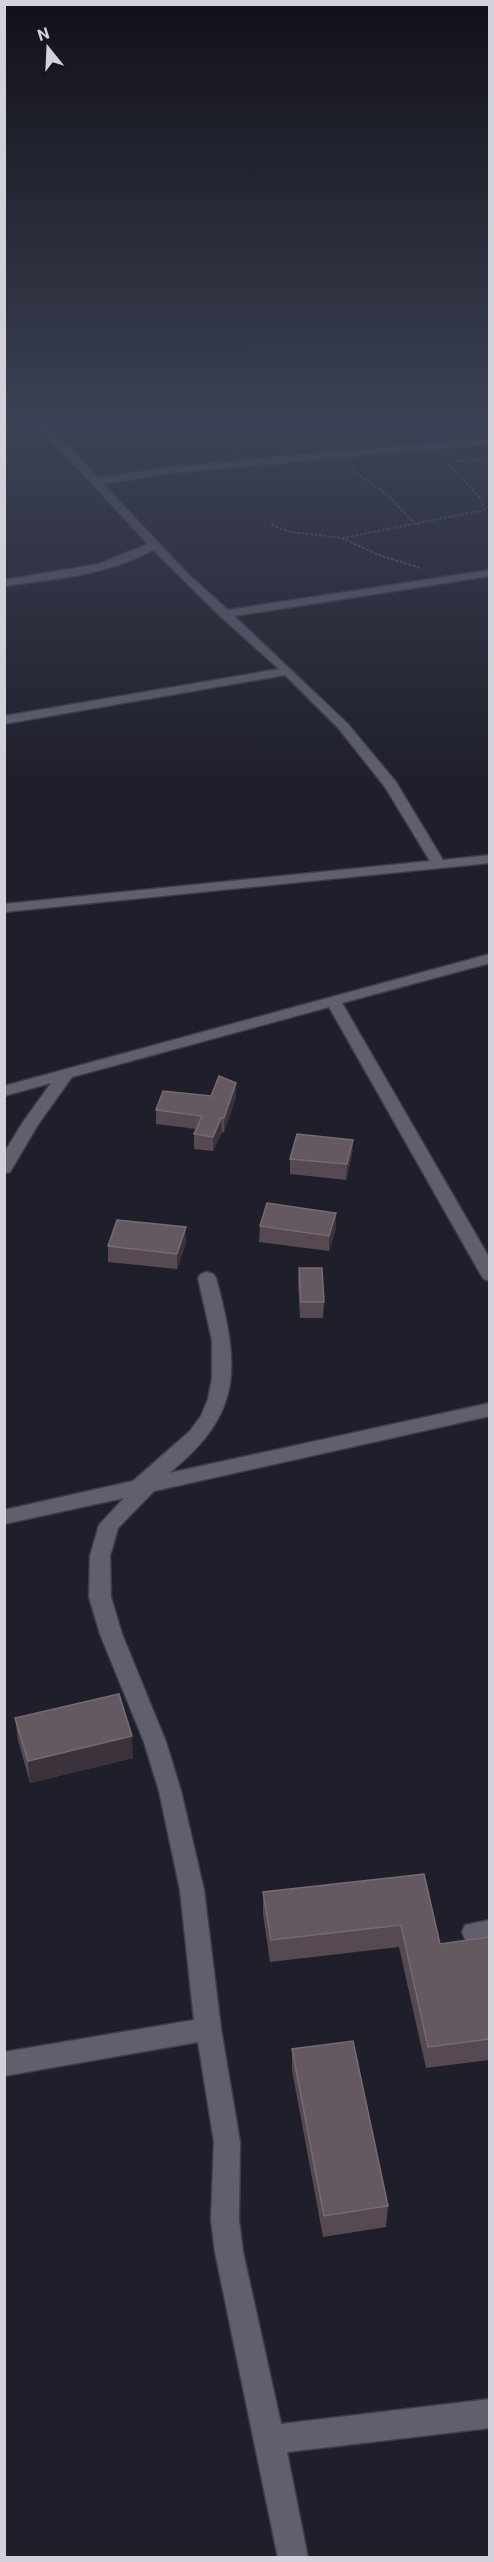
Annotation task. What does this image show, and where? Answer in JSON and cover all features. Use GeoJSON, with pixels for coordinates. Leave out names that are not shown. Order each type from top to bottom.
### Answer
{"type":"FeatureCollection","features":[{"type":"Feature","properties":{"kind":"street"},"geometry":{"type":"LineString","coordinates":[[109,564],[150,548]]}},
{"type":"Feature","properties":{"kind":"street"},"geometry":{"type":"LineString","coordinates":[[159,548],[224,614],[288,671],[343,726],[373,760],[391,785],[439,864]]}},
{"type":"Feature","properties":{"kind":"street"},"geometry":{"type":"LineString","coordinates":[[4,583],[109,564],[153,563],[175,566]]}},
{"type":"Feature","properties":{"kind":"street"},"geometry":{"type":"LineString","coordinates":[[224,614],[489,573]]}},
{"type":"Feature","properties":{"kind":"street"},"geometry":{"type":"LineString","coordinates":[[4,720],[288,671]]}},
{"type":"Feature","properties":{"kind":"street"},"geometry":{"type":"LineString","coordinates":[[4,908],[489,859]]}},
{"type":"Feature","properties":{"kind":"street"},"geometry":{"type":"LineString","coordinates":[[4,1091],[489,958]]}},
{"type":"Feature","properties":{"kind":"street"},"geometry":{"type":"LineString","coordinates":[[334,1002],[489,1275]]}},
{"type":"Feature","properties":{"kind":"street"},"geometry":{"type":"LineString","coordinates":[[4,1168],[31,1122],[66,1074]]}},
{"type":"Feature","properties":{"kind":"street"},"geometry":{"type":"LineString","coordinates":[[207,1278],[222,1356],[221,1396],[216,1408],[197,1436],[142,1487],[109,1525],[100,1556],[100,1597],[111,1634],[155,1742],[170,1791],[192,1890],[208,2029],[227,2142],[225,2220],[229,2252],[268,2440],[282,2495],[293,2558]]}},
{"type":"Feature","properties":{"kind":"street"},"geometry":{"type":"LineString","coordinates":[[4,1516],[489,1409]]}},
{"type":"Feature","properties":{"kind":"street"},"geometry":{"type":"LineString","coordinates":[[4,2064],[208,2029]]}},
{"type":"Feature","properties":{"kind":"street"},"geometry":{"type":"LineString","coordinates":[[268,2440],[489,2413]]}},
{"type":"Feature","properties":{"kind":"path"},"geometry":{"type":"LineString","coordinates":[[365,548],[442,579]]}},
{"type":"Feature","properties":{"kind":"building"},"geometry":{"type":"Polygon","coordinates":[[[219,1076],[236,1083],[224,1118],[221,1118],[213,1137],[194,1134],[202,1116],[156,1110],[163,1091],[211,1096],[219,1076]]]}},
{"type":"Feature","properties":{"kind":"building"},"geometry":{"type":"Polygon","coordinates":[[[297,1134],[353,1140],[347,1164],[290,1159],[297,1134]]]}},
{"type":"Feature","properties":{"kind":"building"},"geometry":{"type":"Polygon","coordinates":[[[267,1203],[336,1213],[329,1236],[260,1226],[267,1203]]]}},
{"type":"Feature","properties":{"kind":"building"},"geometry":{"type":"Polygon","coordinates":[[[117,1220],[186,1227],[177,1254],[108,1246],[117,1220]]]}},
{"type":"Feature","properties":{"kind":"building"},"geometry":{"type":"Polygon","coordinates":[[[299,1268],[322,1268],[324,1302],[301,1302],[299,1268]]]}},
{"type":"Feature","properties":{"kind":"building"},"geometry":{"type":"Polygon","coordinates":[[[119,1694],[132,1736],[28,1761],[15,1718],[119,1694]]]}},
{"type":"Feature","properties":{"kind":"building"},"geometry":{"type":"Polygon","coordinates":[[[424,1874],[440,1944],[489,1937],[489,2039],[428,2047],[401,1925],[271,1940],[263,1892],[424,1874]]]}},
{"type":"Feature","properties":{"kind":"building"},"geometry":{"type":"Polygon","coordinates":[[[353,2041],[388,2206],[324,2216],[292,2049],[353,2041]]]}}]}
